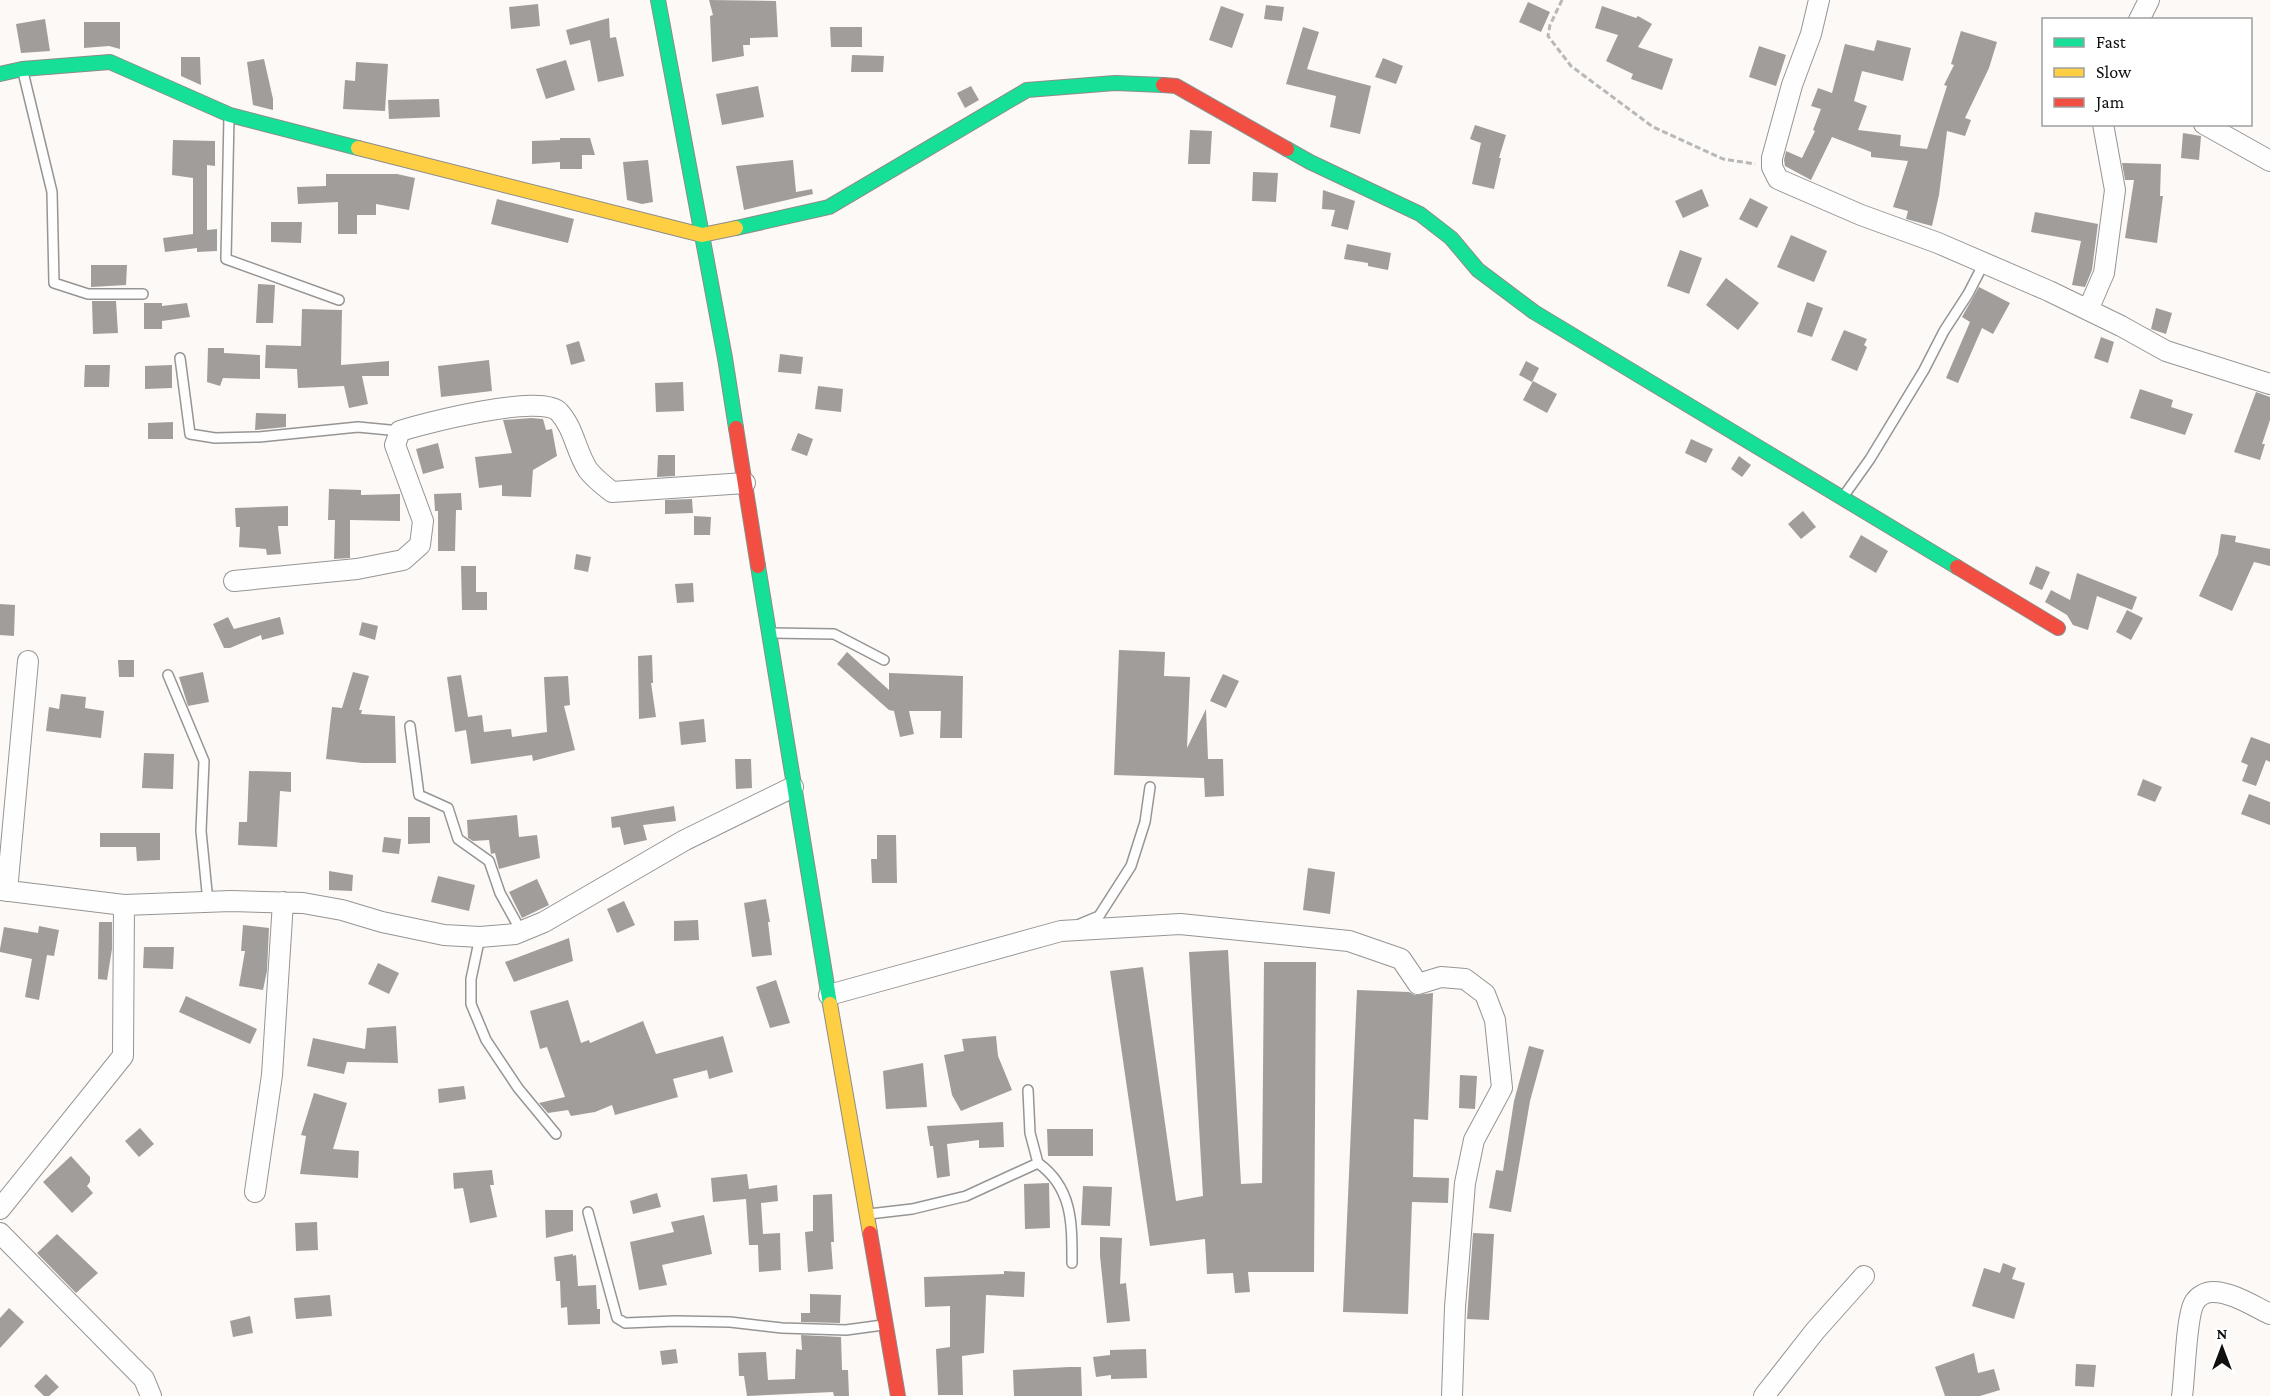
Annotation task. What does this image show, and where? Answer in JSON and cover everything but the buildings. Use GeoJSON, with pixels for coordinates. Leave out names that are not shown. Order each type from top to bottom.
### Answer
{"type":"FeatureCollection","features":[{"type":"Feature","properties":{"kind":"street"},"geometry":{"type":"LineString","coordinates":[[658,0],[725,358],[793,787],[898,1396]]}},
{"type":"Feature","properties":{"kind":"street"},"geometry":{"type":"LineString","coordinates":[[1819,0],[1811,34],[1792,85],[1772,158],[1772,167],[1778,179],[1861,215],[1938,243],[1984,263],[2088,310],[2166,351],[2270,384]]}},
{"type":"Feature","properties":{"kind":"street"},"geometry":{"type":"LineString","coordinates":[[2140,18],[2149,0]]}},
{"type":"Feature","properties":{"kind":"street"},"geometry":{"type":"LineString","coordinates":[[0,74],[22,69],[110,62],[230,114],[702,235],[829,207],[1027,90],[1115,83],[1176,86],[1310,162],[1420,214],[1451,238],[1479,270],[1534,312],[2058,628]]}},
{"type":"Feature","properties":{"kind":"street"},"geometry":{"type":"LineString","coordinates":[[2088,310],[2104,273],[2115,190],[2103,126]]}},
{"type":"Feature","properties":{"kind":"street"},"geometry":{"type":"LineString","coordinates":[[2208,126],[2270,161]]}},
{"type":"Feature","properties":{"kind":"street"},"geometry":{"type":"LineString","coordinates":[[234,581],[357,569],[403,560],[420,545],[423,521],[395,445],[400,431],[438,419],[522,406],[544,406],[557,410],[568,424],[587,468],[612,492],[745,483]]}},
{"type":"Feature","properties":{"kind":"street"},"geometry":{"type":"LineString","coordinates":[[28,661],[4,890],[124,905],[284,902],[342,910],[382,922],[444,935],[480,937],[515,934],[544,922],[685,840],[793,787]]}},
{"type":"Feature","properties":{"kind":"street"},"geometry":{"type":"LineString","coordinates":[[255,1192],[272,1075],[284,902]]}},
{"type":"Feature","properties":{"kind":"street"},"geometry":{"type":"LineString","coordinates":[[0,1209],[123,1056],[124,905]]}},
{"type":"Feature","properties":{"kind":"street"},"geometry":{"type":"LineString","coordinates":[[829,995],[1061,932],[1180,924],[1349,941],[1401,959],[1418,984],[1441,977],[1465,979],[1485,994],[1495,1020],[1502,1088],[1474,1140],[1465,1183],[1455,1307],[1452,1396]]}},
{"type":"Feature","properties":{"kind":"street"},"geometry":{"type":"LineString","coordinates":[[0,1233],[144,1379],[151,1396]]}},
{"type":"Feature","properties":{"kind":"street"},"geometry":{"type":"LineString","coordinates":[[1764,1396],[1815,1331],[1864,1276]]}},
{"type":"Feature","properties":{"kind":"street"},"geometry":{"type":"LineString","coordinates":[[2182,1396],[2190,1319],[2193,1304],[2198,1298],[2204,1293],[2228,1294],[2270,1314]]}},
{"type":"Feature","properties":{"kind":"lane"},"geometry":{"type":"LineString","coordinates":[[22,69],[52,192],[54,283],[88,294],[143,294]]}},
{"type":"Feature","properties":{"kind":"lane"},"geometry":{"type":"LineString","coordinates":[[230,114],[226,259],[339,300]]}},
{"type":"Feature","properties":{"kind":"lane"},"geometry":{"type":"LineString","coordinates":[[1841,499],[1870,459],[1924,370],[1984,263]]}},
{"type":"Feature","properties":{"kind":"lane"},"geometry":{"type":"LineString","coordinates":[[180,358],[190,434],[215,438],[259,437],[358,427],[400,431]]}},
{"type":"Feature","properties":{"kind":"lane"},"geometry":{"type":"LineString","coordinates":[[768,633],[834,634],[884,660]]}},
{"type":"Feature","properties":{"kind":"lane"},"geometry":{"type":"LineString","coordinates":[[168,675],[204,761],[201,831],[208,902]]}},
{"type":"Feature","properties":{"kind":"lane"},"geometry":{"type":"LineString","coordinates":[[410,726],[419,795],[448,808],[458,838],[489,861],[500,893],[521,931]]}},
{"type":"Feature","properties":{"kind":"lane"},"geometry":{"type":"LineString","coordinates":[[1061,932],[1099,916],[1115,893],[1135,855],[1145,822],[1150,787]]}},
{"type":"Feature","properties":{"kind":"lane"},"geometry":{"type":"LineString","coordinates":[[480,937],[471,979],[471,1004],[486,1040],[518,1088],[556,1134]]}},
{"type":"Feature","properties":{"kind":"lane"},"geometry":{"type":"LineString","coordinates":[[1028,1090],[1030,1133],[1038,1163],[1050,1171],[1063,1190],[1072,1219],[1072,1263]]}},
{"type":"Feature","properties":{"kind":"lane"},"geometry":{"type":"LineString","coordinates":[[866,1214],[912,1209],[966,1196],[1038,1163]]}},
{"type":"Feature","properties":{"kind":"lane"},"geometry":{"type":"LineString","coordinates":[[588,1212],[617,1318],[625,1323],[730,1322],[782,1328],[846,1330],[885,1325]]}},
{"type":"Feature","properties":{"kind":"path"},"geometry":{"type":"LineString","coordinates":[[1562,0],[1550,25],[1548,36],[1571,66],[1653,127],[1723,159],[1772,167]]}},
{"type":"Feature","properties":{"kind":"traffic: fast"},"geometry":{"type":"LineString","coordinates":[[658,0],[736,428]]}},
{"type":"Feature","properties":{"kind":"traffic: fast"},"geometry":{"type":"LineString","coordinates":[[0,74],[22,69],[110,62],[230,115],[358,148]]}},
{"type":"Feature","properties":{"kind":"traffic: fast"},"geometry":{"type":"LineString","coordinates":[[736,228],[829,207],[1027,90],[1115,83],[1163,85]]}},
{"type":"Feature","properties":{"kind":"traffic: fast"},"geometry":{"type":"LineString","coordinates":[[1287,149],[1420,214],[1451,238],[1478,270],[1534,312],[1957,567]]}},
{"type":"Feature","properties":{"kind":"traffic: fast"},"geometry":{"type":"LineString","coordinates":[[758,566],[830,1004]]}},
{"type":"Feature","properties":{"kind":"traffic: slow"},"geometry":{"type":"LineString","coordinates":[[358,148],[702,235],[736,228]]}},
{"type":"Feature","properties":{"kind":"traffic: slow"},"geometry":{"type":"LineString","coordinates":[[830,1004],[870,1233]]}},
{"type":"Feature","properties":{"kind":"traffic: jam"},"geometry":{"type":"LineString","coordinates":[[1163,85],[1176,86],[1287,149]]}},
{"type":"Feature","properties":{"kind":"traffic: jam"},"geometry":{"type":"LineString","coordinates":[[736,428],[758,566]]}},
{"type":"Feature","properties":{"kind":"traffic: jam"},"geometry":{"type":"LineString","coordinates":[[1957,567],[2058,628]]}},
{"type":"Feature","properties":{"kind":"traffic: jam"},"geometry":{"type":"LineString","coordinates":[[870,1233],[898,1396]]}}]}
